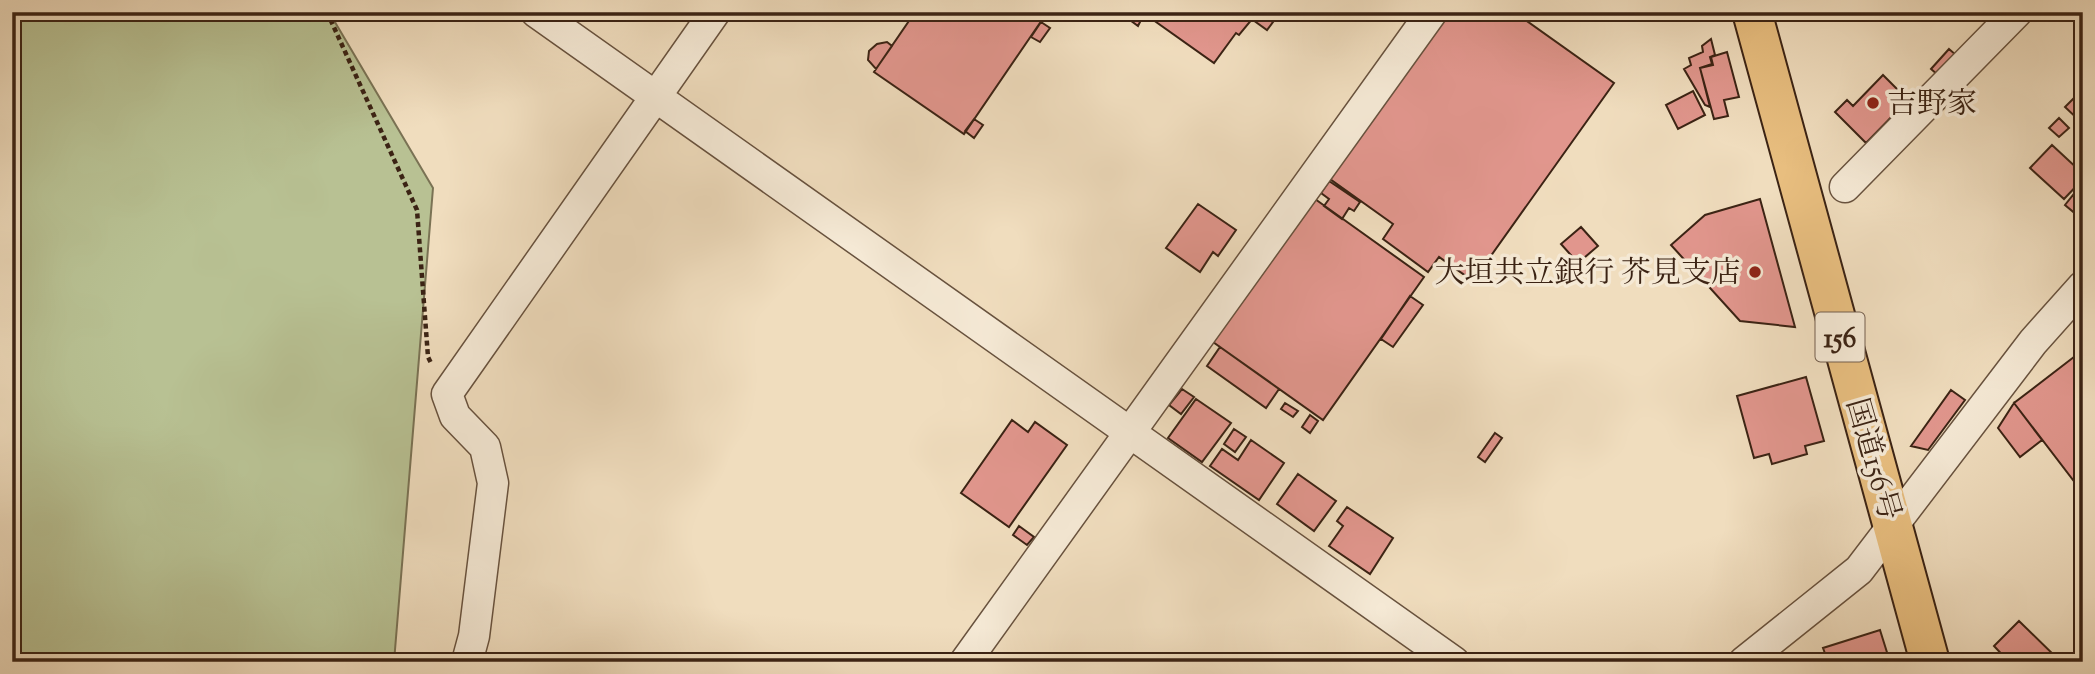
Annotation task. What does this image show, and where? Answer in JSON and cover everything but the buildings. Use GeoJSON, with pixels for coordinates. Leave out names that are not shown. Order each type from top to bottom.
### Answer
{"type":"FeatureCollection","features":[{"type":"Feature","properties":{"kind":"highway","name":"国道156号"},"geometry":{"type":"LineString","coordinates":[[1752,12],[1930,662]]}},
{"type":"Feature","properties":{"kind":"street"},"geometry":{"type":"LineString","coordinates":[[536,12],[1454,662]]}},
{"type":"Feature","properties":{"kind":"street"},"geometry":{"type":"LineString","coordinates":[[467,662],[474,636],[493,483],[485,447],[455,416],[447,394],[715,12]]}},
{"type":"Feature","properties":{"kind":"street"},"geometry":{"type":"LineString","coordinates":[[965,662],[1432,12]]}},
{"type":"Feature","properties":{"kind":"street"},"geometry":{"type":"LineString","coordinates":[[1845,187],[2017,12]]}},
{"type":"Feature","properties":{"kind":"street"},"geometry":{"type":"LineString","coordinates":[[1744,662],[1859,570],[2033,342],[2083,286]]}},
{"type":"Feature","properties":{"kind":"path"},"geometry":{"type":"LineString","coordinates":[[327,12],[417,210],[428,357],[447,394]]}},
{"type":"Feature","properties":{"kind":"green space"},"geometry":{"type":"Polygon","coordinates":[[[12,12],[329,12],[433,188],[394,662],[12,662],[12,12]]]}},
{"type":"Feature","properties":{"kind":"place","name":"吉野家"},"geometry":{"type":"Point","coordinates":[1873,103]}},
{"type":"Feature","properties":{"kind":"place","name":"大垣共立銀行 芥見支店"},"geometry":{"type":"Point","coordinates":[1755,272]}}]}
